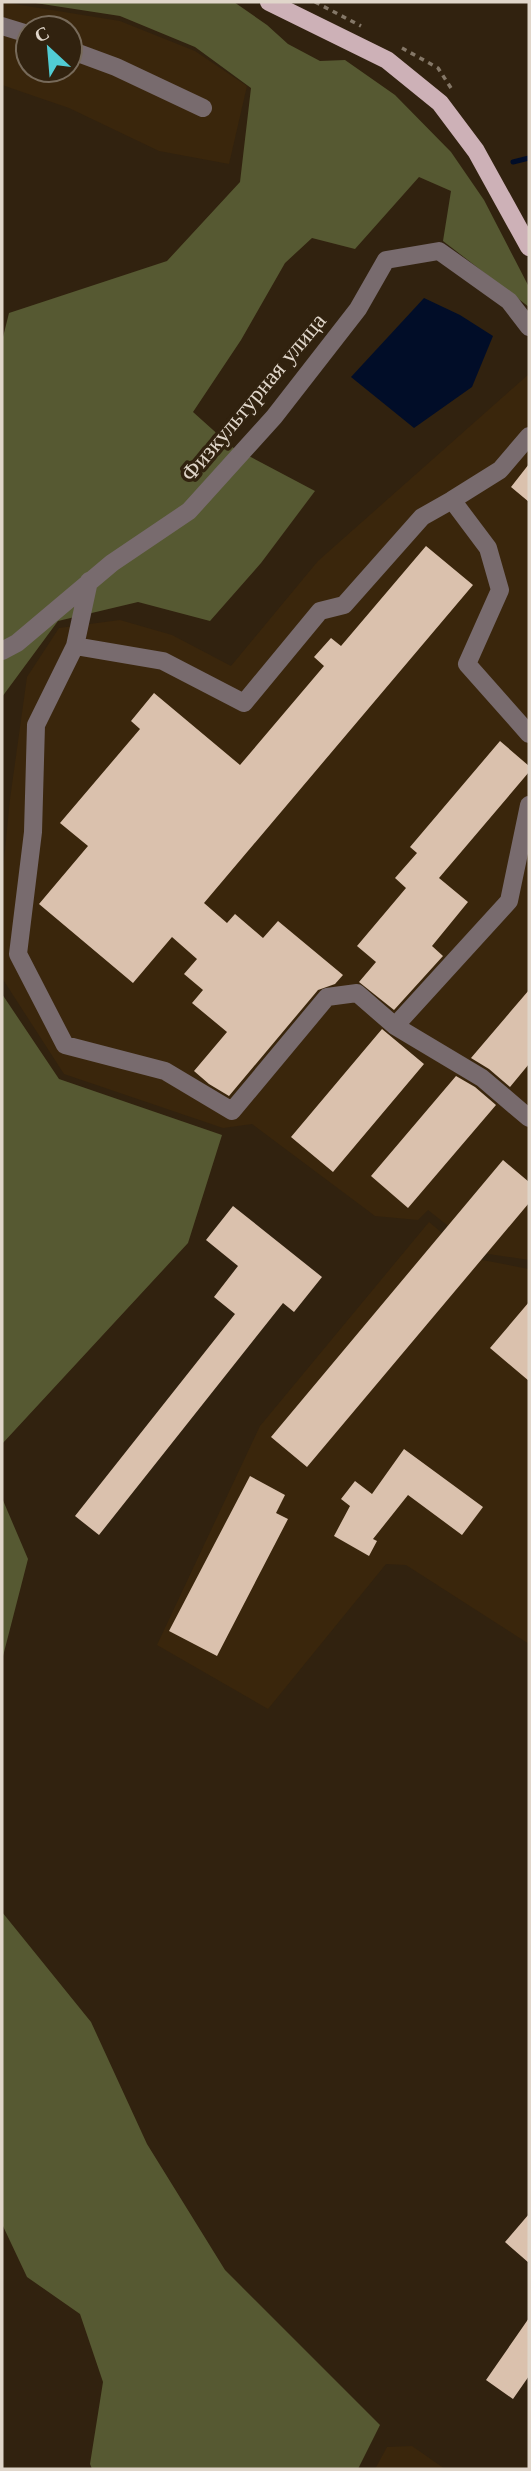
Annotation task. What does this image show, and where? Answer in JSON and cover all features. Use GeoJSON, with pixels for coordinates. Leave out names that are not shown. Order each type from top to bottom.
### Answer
{"type":"FeatureCollection","features":[{"type":"Feature","properties":{"kind":"main road"},"geometry":{"type":"LineString","coordinates":[[269,2],[387,60],[440,103],[476,151],[529,247]]}},
{"type":"Feature","properties":{"kind":"street"},"geometry":{"type":"LineString","coordinates":[[84,55],[116,67],[203,108]]}},
{"type":"Feature","properties":{"kind":"street","name":"Физкультурная улица"},"geometry":{"type":"LineString","coordinates":[[2,651],[17,643],[89,580],[189,510],[274,417],[358,309],[386,260],[439,251],[509,301],[529,327]]}},
{"type":"Feature","properties":{"kind":"street"},"geometry":{"type":"LineString","coordinates":[[75,646],[163,662],[243,703],[320,611],[344,605],[422,517],[500,470],[529,436]]}},
{"type":"Feature","properties":{"kind":"street"},"geometry":{"type":"LineString","coordinates":[[452,500],[488,548],[500,590],[467,664],[529,734]]}},
{"type":"Feature","properties":{"kind":"street"},"geometry":{"type":"LineString","coordinates":[[89,580],[75,646],[36,725],[33,832],[18,954],[65,1045],[165,1072],[232,1111],[327,997],[357,993],[395,1026],[482,1078],[529,1118]]}},
{"type":"Feature","properties":{"kind":"street"},"geometry":{"type":"LineString","coordinates":[[395,1026],[509,901],[529,805]]}},
{"type":"Feature","properties":{"kind":"shaded area"},"geometry":{"type":"Polygon","coordinates":[[[2,2],[77,14],[14,14],[14,84],[84,84],[84,15],[120,21],[195,51],[247,86],[229,164],[159,151],[69,108],[2,85],[2,2]]]}},
{"type":"Feature","properties":{"kind":"shaded area"},"geometry":{"type":"Polygon","coordinates":[[[529,374],[529,1260],[482,1253],[428,1210],[418,1220],[375,1216],[252,1124],[223,1128],[64,1074],[2,978],[2,880],[27,677],[59,628],[120,620],[172,635],[231,666],[318,561],[529,374]]]}},
{"type":"Feature","properties":{"kind":"shaded area"},"geometry":{"type":"Polygon","coordinates":[[[429,1222],[472,1258],[529,1269],[529,1644],[406,1565],[386,1564],[268,1709],[157,1645],[260,1426],[429,1222]]]}},
{"type":"Feature","properties":{"kind":"shaded area"},"geometry":{"type":"Polygon","coordinates":[[[412,2446],[445,2469],[375,2469],[387,2447],[412,2446]]]}},
{"type":"Feature","properties":{"kind":"green space"},"geometry":{"type":"Polygon","coordinates":[[[29,2],[234,2],[267,25],[288,44],[320,61],[345,60],[395,95],[451,152],[484,200],[529,287],[529,307],[443,241],[451,191],[419,177],[355,249],[312,238],[285,263],[241,340],[193,412],[232,447],[315,491],[261,563],[210,621],[138,602],[58,621],[2,697],[2,341],[9,313],[167,261],[240,182],[251,88],[195,47],[120,16],[29,2]]]}},
{"type":"Feature","properties":{"kind":"green space"},"geometry":{"type":"Polygon","coordinates":[[[2,994],[59,1079],[222,1135],[188,1243],[2,1444],[2,994]]]}},
{"type":"Feature","properties":{"kind":"green space"},"geometry":{"type":"Polygon","coordinates":[[[2,1498],[28,1559],[2,1660],[2,1498]]]}},
{"type":"Feature","properties":{"kind":"green space"},"geometry":{"type":"Polygon","coordinates":[[[2,1912],[91,2022],[147,2144],[225,2270],[380,2425],[358,2469],[92,2469],[90,2464],[103,2382],[80,2314],[27,2277],[2,2224],[2,1912]]]}},
{"type":"Feature","properties":{"kind":"water"},"geometry":{"type":"Polygon","coordinates":[[[424,298],[460,315],[493,336],[472,387],[414,428],[351,377],[424,298]]]}},
{"type":"Feature","properties":{"kind":"building"},"geometry":{"type":"Polygon","coordinates":[[[529,464],[529,502],[511,487],[529,464]]]}},
{"type":"Feature","properties":{"kind":"building"},"geometry":{"type":"Polygon","coordinates":[[[426,546],[473,585],[204,903],[227,923],[235,914],[263,938],[278,921],[343,975],[335,984],[318,990],[229,1096],[194,1071],[227,1032],[192,1003],[203,990],[184,974],[197,959],[172,937],[133,983],[39,904],[88,846],[60,823],[140,729],[131,721],[154,693],[240,765],[324,666],[314,657],[331,638],[341,646],[426,546]]]}},
{"type":"Feature","properties":{"kind":"building"},"geometry":{"type":"Polygon","coordinates":[[[500,741],[529,766],[529,772],[439,878],[468,902],[432,946],[443,956],[394,1010],[359,982],[376,962],[357,946],[406,888],[395,878],[417,853],[410,847],[500,741]]]}},
{"type":"Feature","properties":{"kind":"building"},"geometry":{"type":"Polygon","coordinates":[[[529,990],[529,1064],[510,1087],[471,1058],[529,990]]]}},
{"type":"Feature","properties":{"kind":"building"},"geometry":{"type":"Polygon","coordinates":[[[382,1029],[424,1064],[333,1172],[291,1137],[382,1029]]]}},
{"type":"Feature","properties":{"kind":"building"},"geometry":{"type":"Polygon","coordinates":[[[456,1076],[475,1087],[496,1105],[408,1208],[371,1176],[456,1076]]]}},
{"type":"Feature","properties":{"kind":"building"},"geometry":{"type":"Polygon","coordinates":[[[503,1160],[529,1182],[529,1203],[307,1467],[271,1437],[503,1160]]]}},
{"type":"Feature","properties":{"kind":"building"},"geometry":{"type":"Polygon","coordinates":[[[233,1206],[322,1277],[294,1312],[283,1303],[99,1535],[75,1516],[235,1314],[214,1297],[238,1266],[206,1240],[233,1206]]]}},
{"type":"Feature","properties":{"kind":"building"},"geometry":{"type":"Polygon","coordinates":[[[529,1302],[529,1381],[490,1348],[529,1302]]]}},
{"type":"Feature","properties":{"kind":"building"},"geometry":{"type":"Polygon","coordinates":[[[404,1449],[483,1507],[462,1535],[408,1495],[373,1539],[377,1541],[369,1556],[334,1536],[350,1506],[341,1499],[355,1481],[372,1494],[404,1449]]]}},
{"type":"Feature","properties":{"kind":"building"},"geometry":{"type":"Polygon","coordinates":[[[250,1476],[285,1495],[276,1513],[288,1519],[217,1656],[169,1631],[250,1476]]]}},
{"type":"Feature","properties":{"kind":"building"},"geometry":{"type":"Polygon","coordinates":[[[529,2214],[529,2263],[505,2242],[529,2214]]]}},
{"type":"Feature","properties":{"kind":"building"},"geometry":{"type":"Polygon","coordinates":[[[529,2318],[529,2376],[513,2399],[486,2380],[529,2318]]]}},
{"type":"Feature","properties":{"kind":"waterway"},"geometry":{"type":"LineString","coordinates":[[513,162],[529,158]]}}]}
